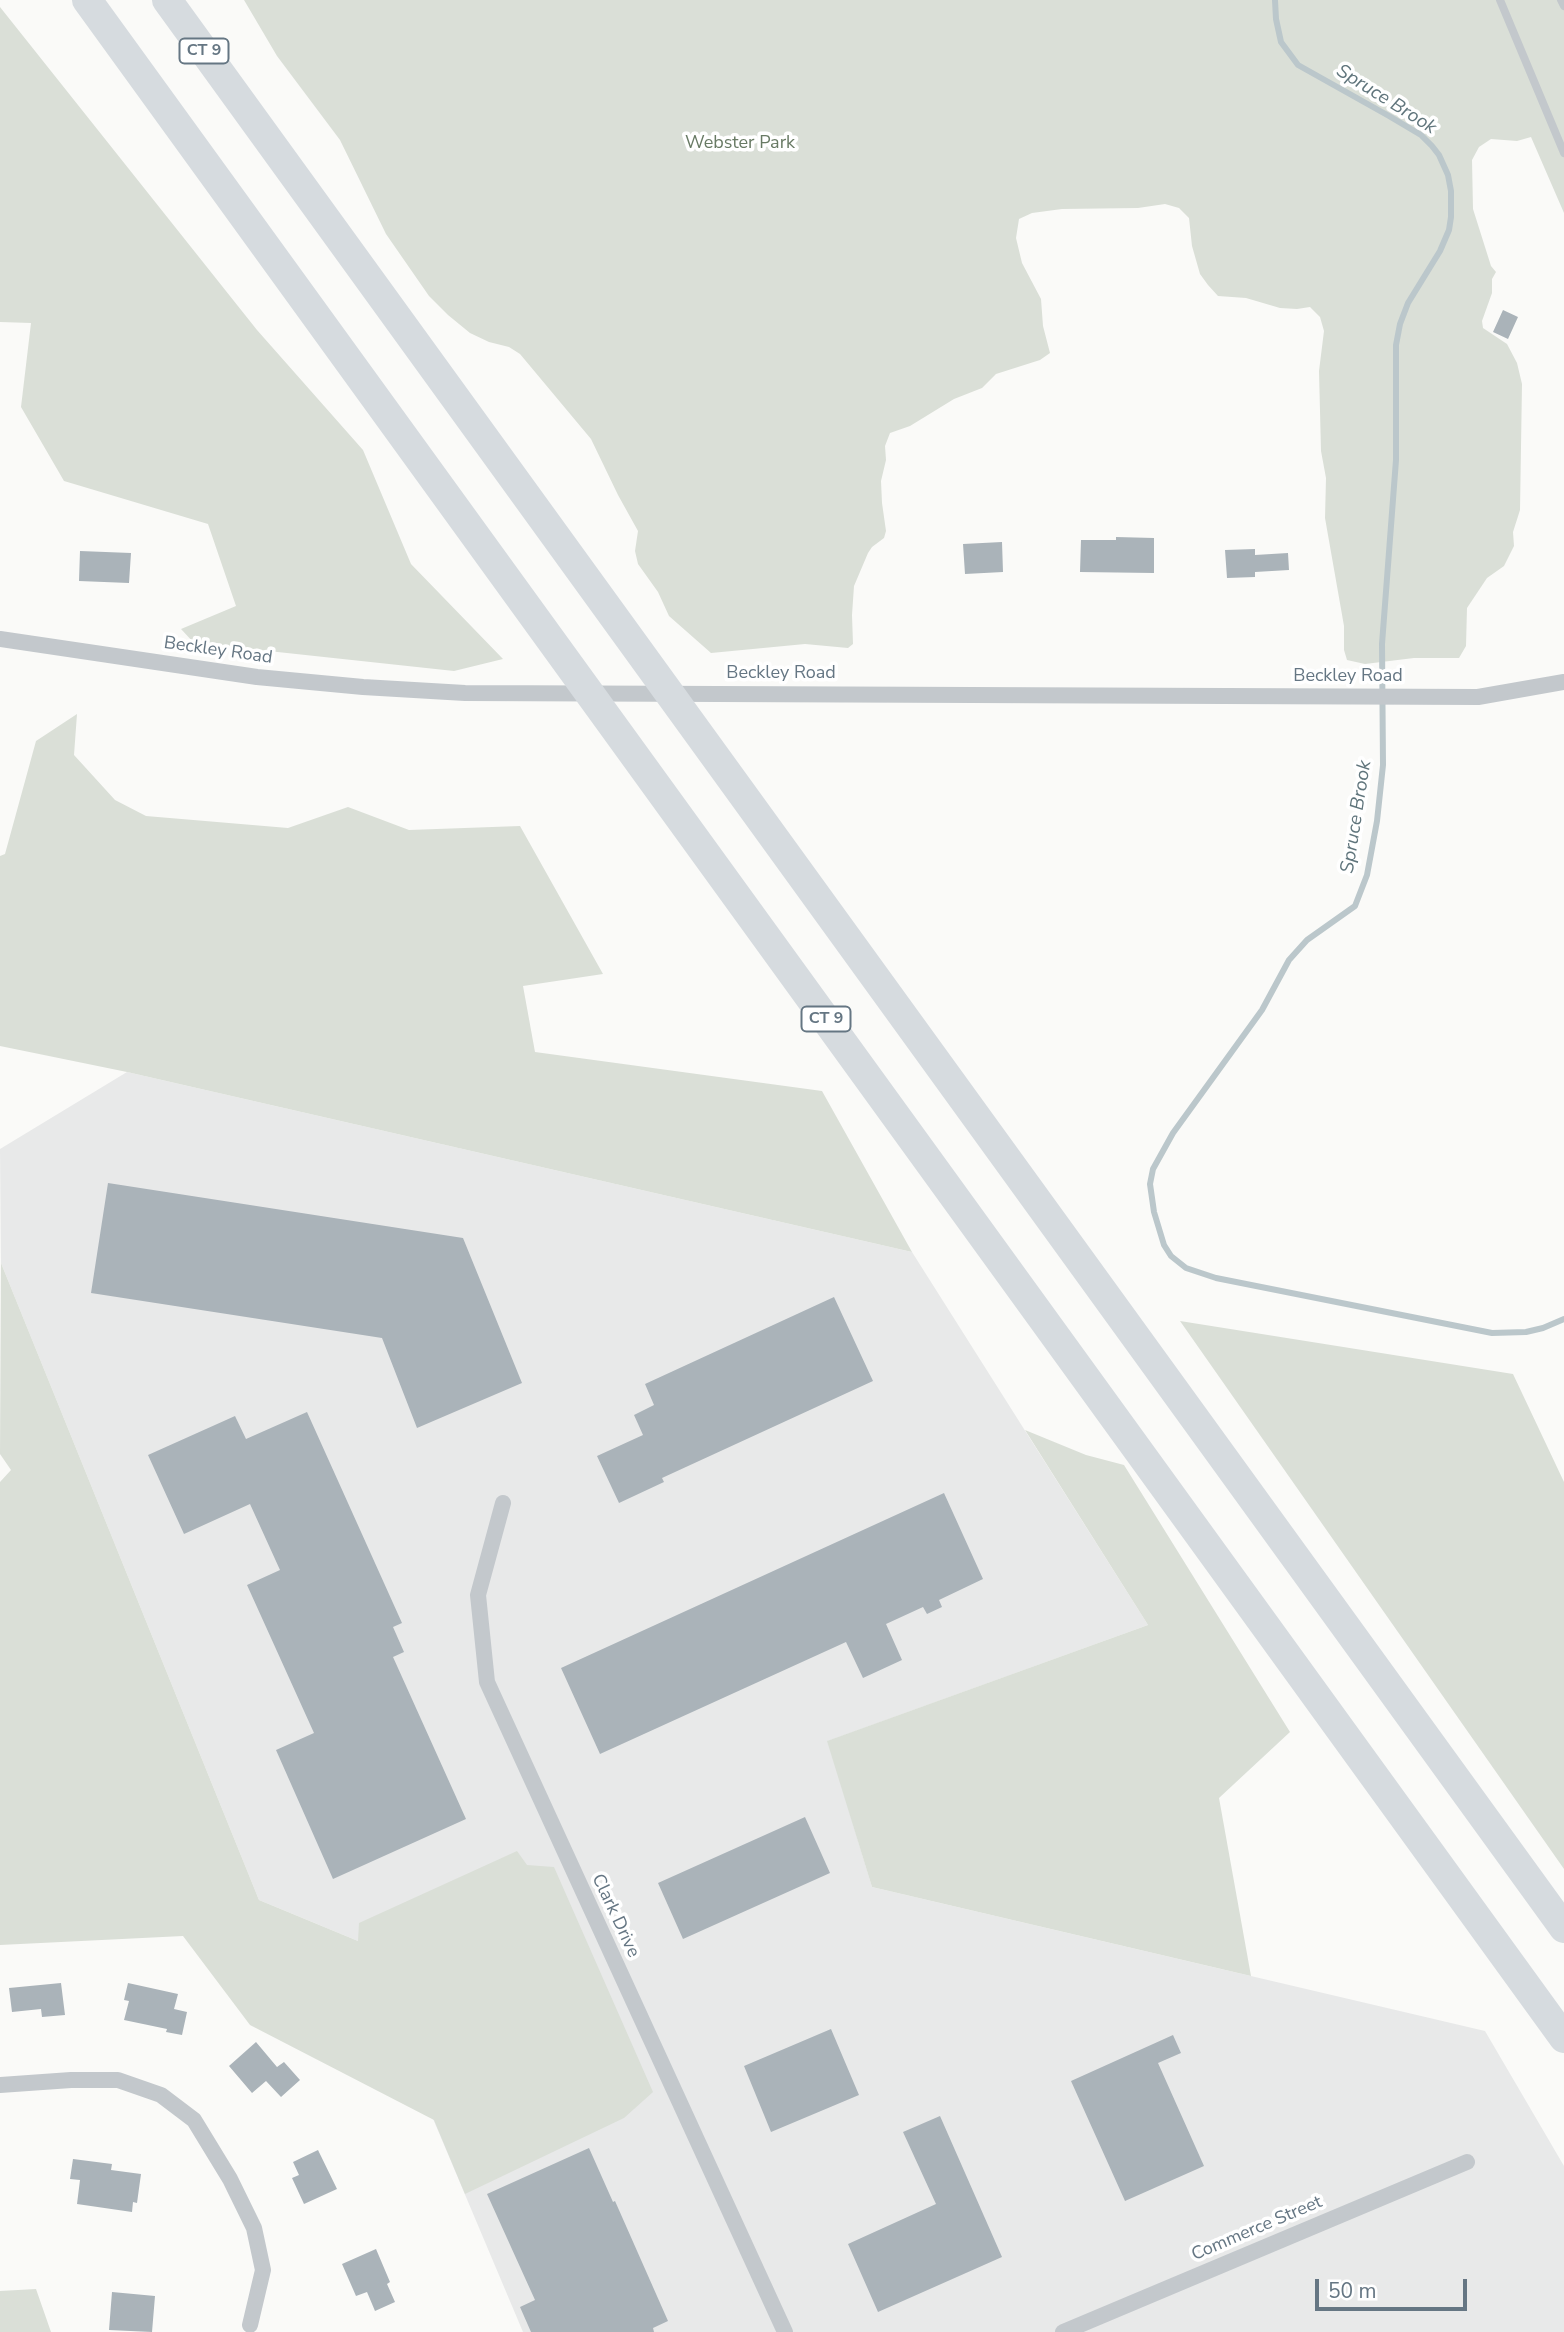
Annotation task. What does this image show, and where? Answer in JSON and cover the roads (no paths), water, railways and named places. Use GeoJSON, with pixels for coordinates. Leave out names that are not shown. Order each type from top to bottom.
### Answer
{"type":"FeatureCollection","features":[{"type":"Feature","properties":{"kind":"highway","name":"CT 9"},"geometry":{"type":"LineString","coordinates":[[88,0],[1564,2038]]}},
{"type":"Feature","properties":{"kind":"highway","name":"CT 9"},"geometry":{"type":"LineString","coordinates":[[167,0],[1564,1928]]}},
{"type":"Feature","properties":{"kind":"street","name":"Beckley Road"},"geometry":{"type":"LineString","coordinates":[[0,639],[268,678],[425,691],[1478,697],[1564,682]]}},
{"type":"Feature","properties":{"kind":"street","name":"Clark Drive"},"geometry":{"type":"LineString","coordinates":[[503,1503],[478,1595],[487,1682],[785,2332]]}},
{"type":"Feature","properties":{"kind":"street"},"geometry":{"type":"LineString","coordinates":[[0,2085],[118,2080],[161,2095],[194,2120],[230,2179],[254,2228],[263,2270],[250,2325]]}},
{"type":"Feature","properties":{"kind":"street","name":"Commerce Street"},"geometry":{"type":"LineString","coordinates":[[1063,2332],[1467,2162]]}},
{"type":"Feature","properties":{"kind":"lane"},"geometry":{"type":"LineString","coordinates":[[1500,0],[1564,153]]}},
{"type":"Feature","properties":{"kind":"lane"},"geometry":{"type":"LineString","coordinates":[[1562,0],[1564,6]]}},
{"type":"Feature","properties":{"kind":"waterway","name":"Spruce Brook"},"geometry":{"type":"LineString","coordinates":[[1275,0],[1281,42],[1298,65],[1421,135],[1432,146],[1448,175],[1451,217],[1440,251],[1408,303],[1396,345],[1396,460],[1382,644],[1383,765],[1377,821],[1367,875],[1355,906],[1307,940],[1289,960],[1262,1010],[1173,1133],[1153,1169],[1150,1184],[1154,1212],[1164,1245],[1171,1256],[1186,1268],[1216,1278],[1492,1333],[1526,1332],[1564,1319]]}},
{"type":"Feature","properties":{"kind":"park label","name":"Webster Park"},"geometry":{"type":"Point","coordinates":[740,144]}}]}
